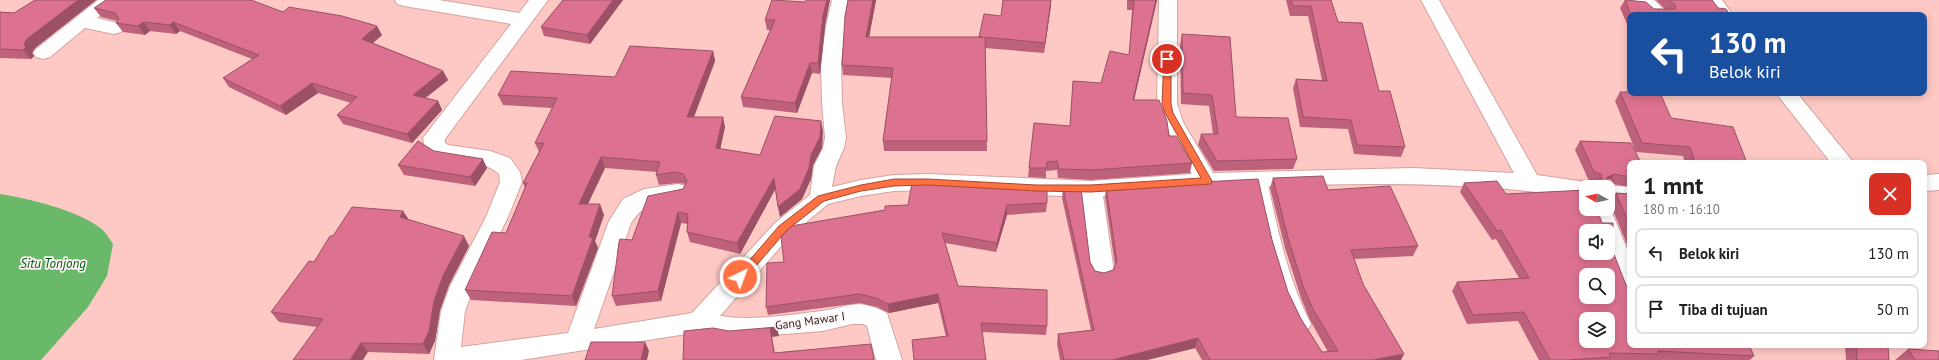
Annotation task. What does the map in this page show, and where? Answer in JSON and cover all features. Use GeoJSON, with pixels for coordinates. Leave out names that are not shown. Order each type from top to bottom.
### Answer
{"type":"FeatureCollection","features":[{"type":"Feature","properties":{"kind":"street"},"geometry":{"type":"LineString","coordinates":[[43,53],[86,17],[110,0]]}},
{"type":"Feature","properties":{"kind":"street"},"geometry":{"type":"LineString","coordinates":[[404,0],[447,3],[525,20]]}},
{"type":"Feature","properties":{"kind":"street"},"geometry":{"type":"LineString","coordinates":[[447,359],[453,311],[462,286],[497,217],[511,182],[509,172],[502,164],[490,159],[443,152],[436,147],[434,138],[539,0]]}},
{"type":"Feature","properties":{"kind":"street"},"geometry":{"type":"LineString","coordinates":[[821,198],[821,181],[826,162],[835,144],[836,129],[832,107],[831,55],[836,20],[841,0]]}},
{"type":"Feature","properties":{"kind":"street"},"geometry":{"type":"LineString","coordinates":[[1168,0],[1167,104],[1173,122],[1207,181]]}},
{"type":"Feature","properties":{"kind":"street"},"geometry":{"type":"LineString","coordinates":[[1430,0],[1530,182]]}},
{"type":"Feature","properties":{"kind":"street"},"geometry":{"type":"LineString","coordinates":[[1642,0],[1657,12]]}},
{"type":"Feature","properties":{"kind":"street"},"geometry":{"type":"LineString","coordinates":[[1712,0],[1722,12]]}},
{"type":"Feature","properties":{"kind":"street"},"geometry":{"type":"LineString","coordinates":[[86,17],[87,22],[93,25],[114,28]]}},
{"type":"Feature","properties":{"kind":"street"},"geometry":{"type":"LineString","coordinates":[[1788,96],[1841,160]]}},
{"type":"Feature","properties":{"kind":"street"},"geometry":{"type":"LineString","coordinates":[[699,322],[783,229],[821,198],[861,188],[894,183],[928,182],[1036,188],[1091,188],[1207,181],[1413,176],[1530,182],[1579,189]]}},
{"type":"Feature","properties":{"kind":"street"},"geometry":{"type":"LineString","coordinates":[[1927,183],[1939,182]]}},
{"type":"Feature","properties":{"kind":"street"},"geometry":{"type":"LineString","coordinates":[[1091,188],[1102,272]]}},
{"type":"Feature","properties":{"kind":"street"},"geometry":{"type":"LineString","coordinates":[[577,342],[620,221],[631,205],[644,197],[678,192]]}},
{"type":"Feature","properties":{"kind":"street"},"geometry":{"type":"LineString","coordinates":[[1615,194],[1627,195]]}},
{"type":"Feature","properties":{"kind":"street"},"geometry":{"type":"LineString","coordinates":[[1603,216],[1627,279]]}},
{"type":"Feature","properties":{"kind":"street","name":"Gang Mawar I"},"geometry":{"type":"LineString","coordinates":[[447,359],[577,342],[699,322],[731,328],[758,328],[823,321],[852,314],[866,314],[878,320],[889,360]]}},
{"type":"Feature","properties":{"kind":"lane"},"geometry":{"type":"LineString","coordinates":[[1261,180],[1274,241],[1288,290],[1310,335]]}},
{"type":"Feature","properties":{"kind":"water","name":"Situ Tonjong"},"geometry":{"type":"Polygon","coordinates":[[[0,194],[38,202],[77,215],[101,229],[113,244],[107,276],[88,307],[41,360],[0,360],[0,194]]]}},
{"type":"Feature","properties":{"kind":"building"},"geometry":{"type":"Polygon","coordinates":[[[35,0],[78,0],[27,39],[24,44],[26,47],[23,50],[0,49],[0,12],[14,13],[35,0]]]}},
{"type":"Feature","properties":{"kind":"building"},"geometry":{"type":"Polygon","coordinates":[[[106,0],[251,0],[283,12],[289,7],[342,16],[377,26],[362,39],[443,71],[413,95],[438,101],[407,134],[337,115],[357,97],[312,83],[280,106],[223,78],[259,55],[173,22],[170,25],[144,22],[138,26],[116,23],[119,19],[115,13],[94,8],[106,0]]]}},
{"type":"Feature","properties":{"kind":"building"},"geometry":{"type":"Polygon","coordinates":[[[563,0],[613,0],[587,35],[541,27],[563,0]]]}},
{"type":"Feature","properties":{"kind":"building"},"geometry":{"type":"Polygon","coordinates":[[[772,0],[805,2],[806,0],[827,0],[823,15],[818,63],[810,63],[795,103],[741,97],[775,20],[765,20],[772,0]]]}},
{"type":"Feature","properties":{"kind":"building"},"geometry":{"type":"Polygon","coordinates":[[[848,0],[873,0],[866,37],[979,37],[984,14],[1001,16],[1003,0],[1051,0],[1045,43],[985,37],[987,141],[883,141],[893,68],[842,65],[845,16],[848,0]]]}},
{"type":"Feature","properties":{"kind":"building"},"geometry":{"type":"Polygon","coordinates":[[[1128,0],[1156,0],[1133,100],[1159,100],[1167,121],[1169,136],[1176,136],[1192,163],[1092,170],[1059,169],[1057,161],[1047,162],[1047,168],[1029,168],[1034,123],[1070,126],[1073,81],[1101,83],[1110,51],[1129,55],[1134,1],[1128,0]]]}},
{"type":"Feature","properties":{"kind":"building"},"geometry":{"type":"Polygon","coordinates":[[[1291,0],[1331,0],[1338,22],[1362,23],[1379,91],[1390,91],[1405,147],[1357,145],[1351,120],[1303,117],[1296,79],[1327,81],[1311,6],[1293,6],[1291,0]]]}},
{"type":"Feature","properties":{"kind":"building"},"geometry":{"type":"Polygon","coordinates":[[[1625,0],[1646,2],[1654,9],[1675,9],[1676,6],[1669,0],[1712,0],[1718,8],[1726,9],[1728,12],[1630,12],[1625,0]]]}},
{"type":"Feature","properties":{"kind":"building"},"geometry":{"type":"Polygon","coordinates":[[[1182,34],[1230,37],[1236,117],[1288,118],[1297,159],[1217,161],[1201,134],[1218,134],[1212,95],[1183,93],[1182,34]]]}},
{"type":"Feature","properties":{"kind":"building"},"geometry":{"type":"Polygon","coordinates":[[[630,46],[713,51],[687,117],[723,117],[716,148],[760,155],[775,116],[821,121],[820,137],[811,155],[809,168],[800,189],[778,207],[774,178],[737,243],[687,232],[688,214],[678,212],[658,291],[612,296],[620,239],[632,240],[648,196],[683,189],[687,181],[683,174],[675,172],[656,175],[660,162],[601,157],[579,204],[600,204],[589,237],[593,238],[572,296],[465,290],[492,232],[506,233],[527,183],[523,183],[544,143],[535,143],[557,98],[498,95],[511,71],[615,77],[630,46]]]}},
{"type":"Feature","properties":{"kind":"building"},"geometry":{"type":"Polygon","coordinates":[[[1620,92],[1627,92],[1627,96],[1661,96],[1671,118],[1733,127],[1746,160],[1694,160],[1690,147],[1642,143],[1620,92]]]}},
{"type":"Feature","properties":{"kind":"building"},"geometry":{"type":"Polygon","coordinates":[[[418,141],[434,151],[483,159],[470,177],[398,165],[418,141]]]}},
{"type":"Feature","properties":{"kind":"building"},"geometry":{"type":"Polygon","coordinates":[[[1580,141],[1631,143],[1640,160],[1627,160],[1627,176],[1614,174],[1606,178],[1613,180],[1598,180],[1602,179],[1601,174],[1594,172],[1580,141]]]}},
{"type":"Feature","properties":{"kind":"building"},"geometry":{"type":"Polygon","coordinates":[[[1323,176],[1328,190],[1390,186],[1418,246],[1351,250],[1363,284],[1404,354],[1373,360],[1210,360],[1198,338],[1112,360],[1064,360],[1058,334],[1094,330],[1063,188],[1081,188],[1090,262],[1095,271],[1104,273],[1113,270],[1117,262],[1106,187],[1258,179],[1272,240],[1288,292],[1301,319],[1322,352],[1338,351],[1314,311],[1304,289],[1288,238],[1273,178],[1323,176]]]}},
{"type":"Feature","properties":{"kind":"building"},"geometry":{"type":"Polygon","coordinates":[[[1497,181],[1506,194],[1579,190],[1579,216],[1600,216],[1602,223],[1613,223],[1579,224],[1579,260],[1615,260],[1615,257],[1627,286],[1627,348],[1750,348],[1754,356],[1658,351],[1659,354],[1609,353],[1611,357],[1550,360],[1524,312],[1473,315],[1457,282],[1529,278],[1501,230],[1497,231],[1464,183],[1497,181]]]}},
{"type":"Feature","properties":{"kind":"building"},"geometry":{"type":"Polygon","coordinates":[[[912,183],[983,185],[983,187],[1047,188],[1047,203],[1007,205],[997,243],[942,233],[958,286],[1047,290],[1047,326],[981,323],[986,360],[914,360],[912,340],[948,336],[938,294],[888,304],[876,298],[859,294],[766,307],[767,263],[784,262],[781,237],[791,226],[885,210],[885,206],[908,205],[912,183]]]}},
{"type":"Feature","properties":{"kind":"building"},"geometry":{"type":"Polygon","coordinates":[[[1616,193],[1627,194],[1627,220],[1616,193]]]}},
{"type":"Feature","properties":{"kind":"building"},"geometry":{"type":"Polygon","coordinates":[[[352,207],[403,211],[400,217],[464,236],[443,276],[434,301],[429,331],[423,344],[361,343],[350,360],[293,360],[323,319],[271,312],[309,261],[314,262],[330,236],[333,236],[352,207]]]}},
{"type":"Feature","properties":{"kind":"building"},"geometry":{"type":"Polygon","coordinates":[[[777,327],[770,328],[774,353],[871,344],[874,360],[683,360],[684,331],[713,328],[729,331],[777,327]]]}},
{"type":"Feature","properties":{"kind":"building"},"geometry":{"type":"Polygon","coordinates":[[[591,342],[645,342],[641,360],[585,360],[591,342]]]}},
{"type":"Feature","properties":{"kind":"building"},"geometry":{"type":"Polygon","coordinates":[[[1856,348],[1888,348],[1889,360],[1857,360],[1856,348]]]}},
{"type":"Feature","properties":{"kind":"building"},"geometry":{"type":"Polygon","coordinates":[[[1908,349],[1939,351],[1939,360],[1915,360],[1908,349]]]}},
{"type":"Feature","properties":{"kind":"route"},"geometry":{"type":"LineString","coordinates":[[740,277],[783,229],[821,198],[861,188],[894,183],[928,182],[1036,188],[1091,188],[1207,181],[1169,113],[1167,104],[1167,59]]}}]}
